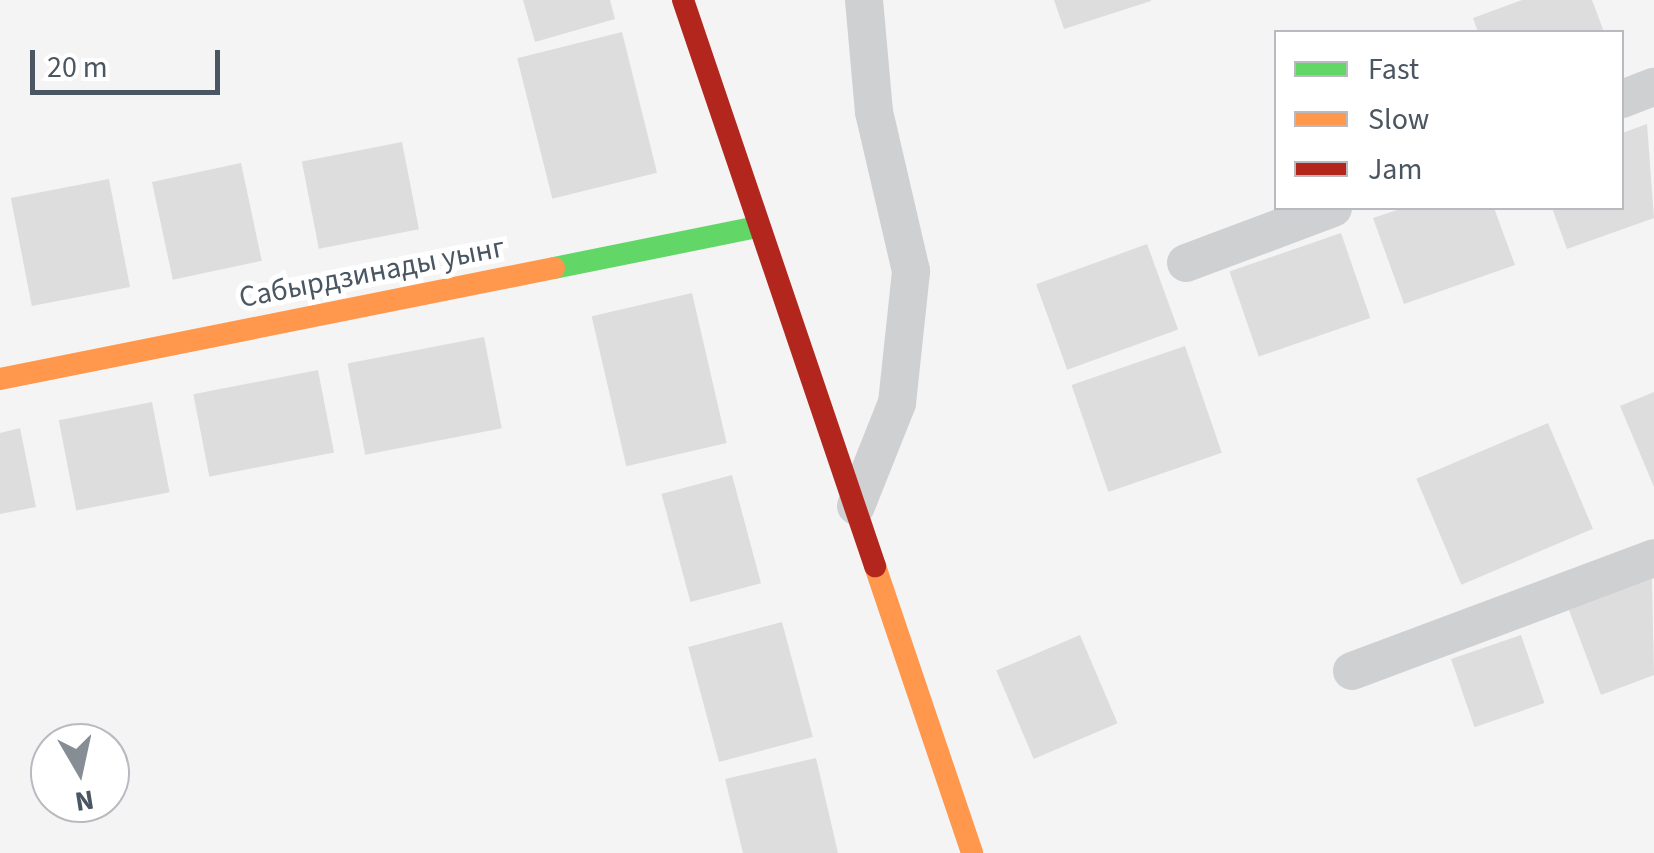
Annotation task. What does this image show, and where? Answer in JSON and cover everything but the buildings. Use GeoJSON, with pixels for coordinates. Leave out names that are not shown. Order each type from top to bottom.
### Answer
{"type":"FeatureCollection","features":[{"type":"Feature","properties":{"kind":"street"},"geometry":{"type":"LineString","coordinates":[[683,0],[972,853]]}},
{"type":"Feature","properties":{"kind":"street","name":"Сабырдзинады уынг"},"geometry":{"type":"LineString","coordinates":[[0,379],[757,227]]}},
{"type":"Feature","properties":{"kind":"lane"},"geometry":{"type":"LineString","coordinates":[[856,506],[897,403],[911,272],[874,112],[864,0]]}},
{"type":"Feature","properties":{"kind":"lane"},"geometry":{"type":"LineString","coordinates":[[1624,98],[1654,87]]}},
{"type":"Feature","properties":{"kind":"lane"},"geometry":{"type":"LineString","coordinates":[[1186,263],[1328,210]]}},
{"type":"Feature","properties":{"kind":"lane"},"geometry":{"type":"LineString","coordinates":[[1352,671],[1654,558]]}},
{"type":"Feature","properties":{"kind":"traffic: fast"},"geometry":{"type":"LineString","coordinates":[[554,268],[757,227]]}},
{"type":"Feature","properties":{"kind":"traffic: slow"},"geometry":{"type":"LineString","coordinates":[[0,379],[554,268]]}},
{"type":"Feature","properties":{"kind":"traffic: slow"},"geometry":{"type":"LineString","coordinates":[[875,566],[972,853]]}},
{"type":"Feature","properties":{"kind":"traffic: jam"},"geometry":{"type":"LineString","coordinates":[[683,0],[875,566]]}}]}
